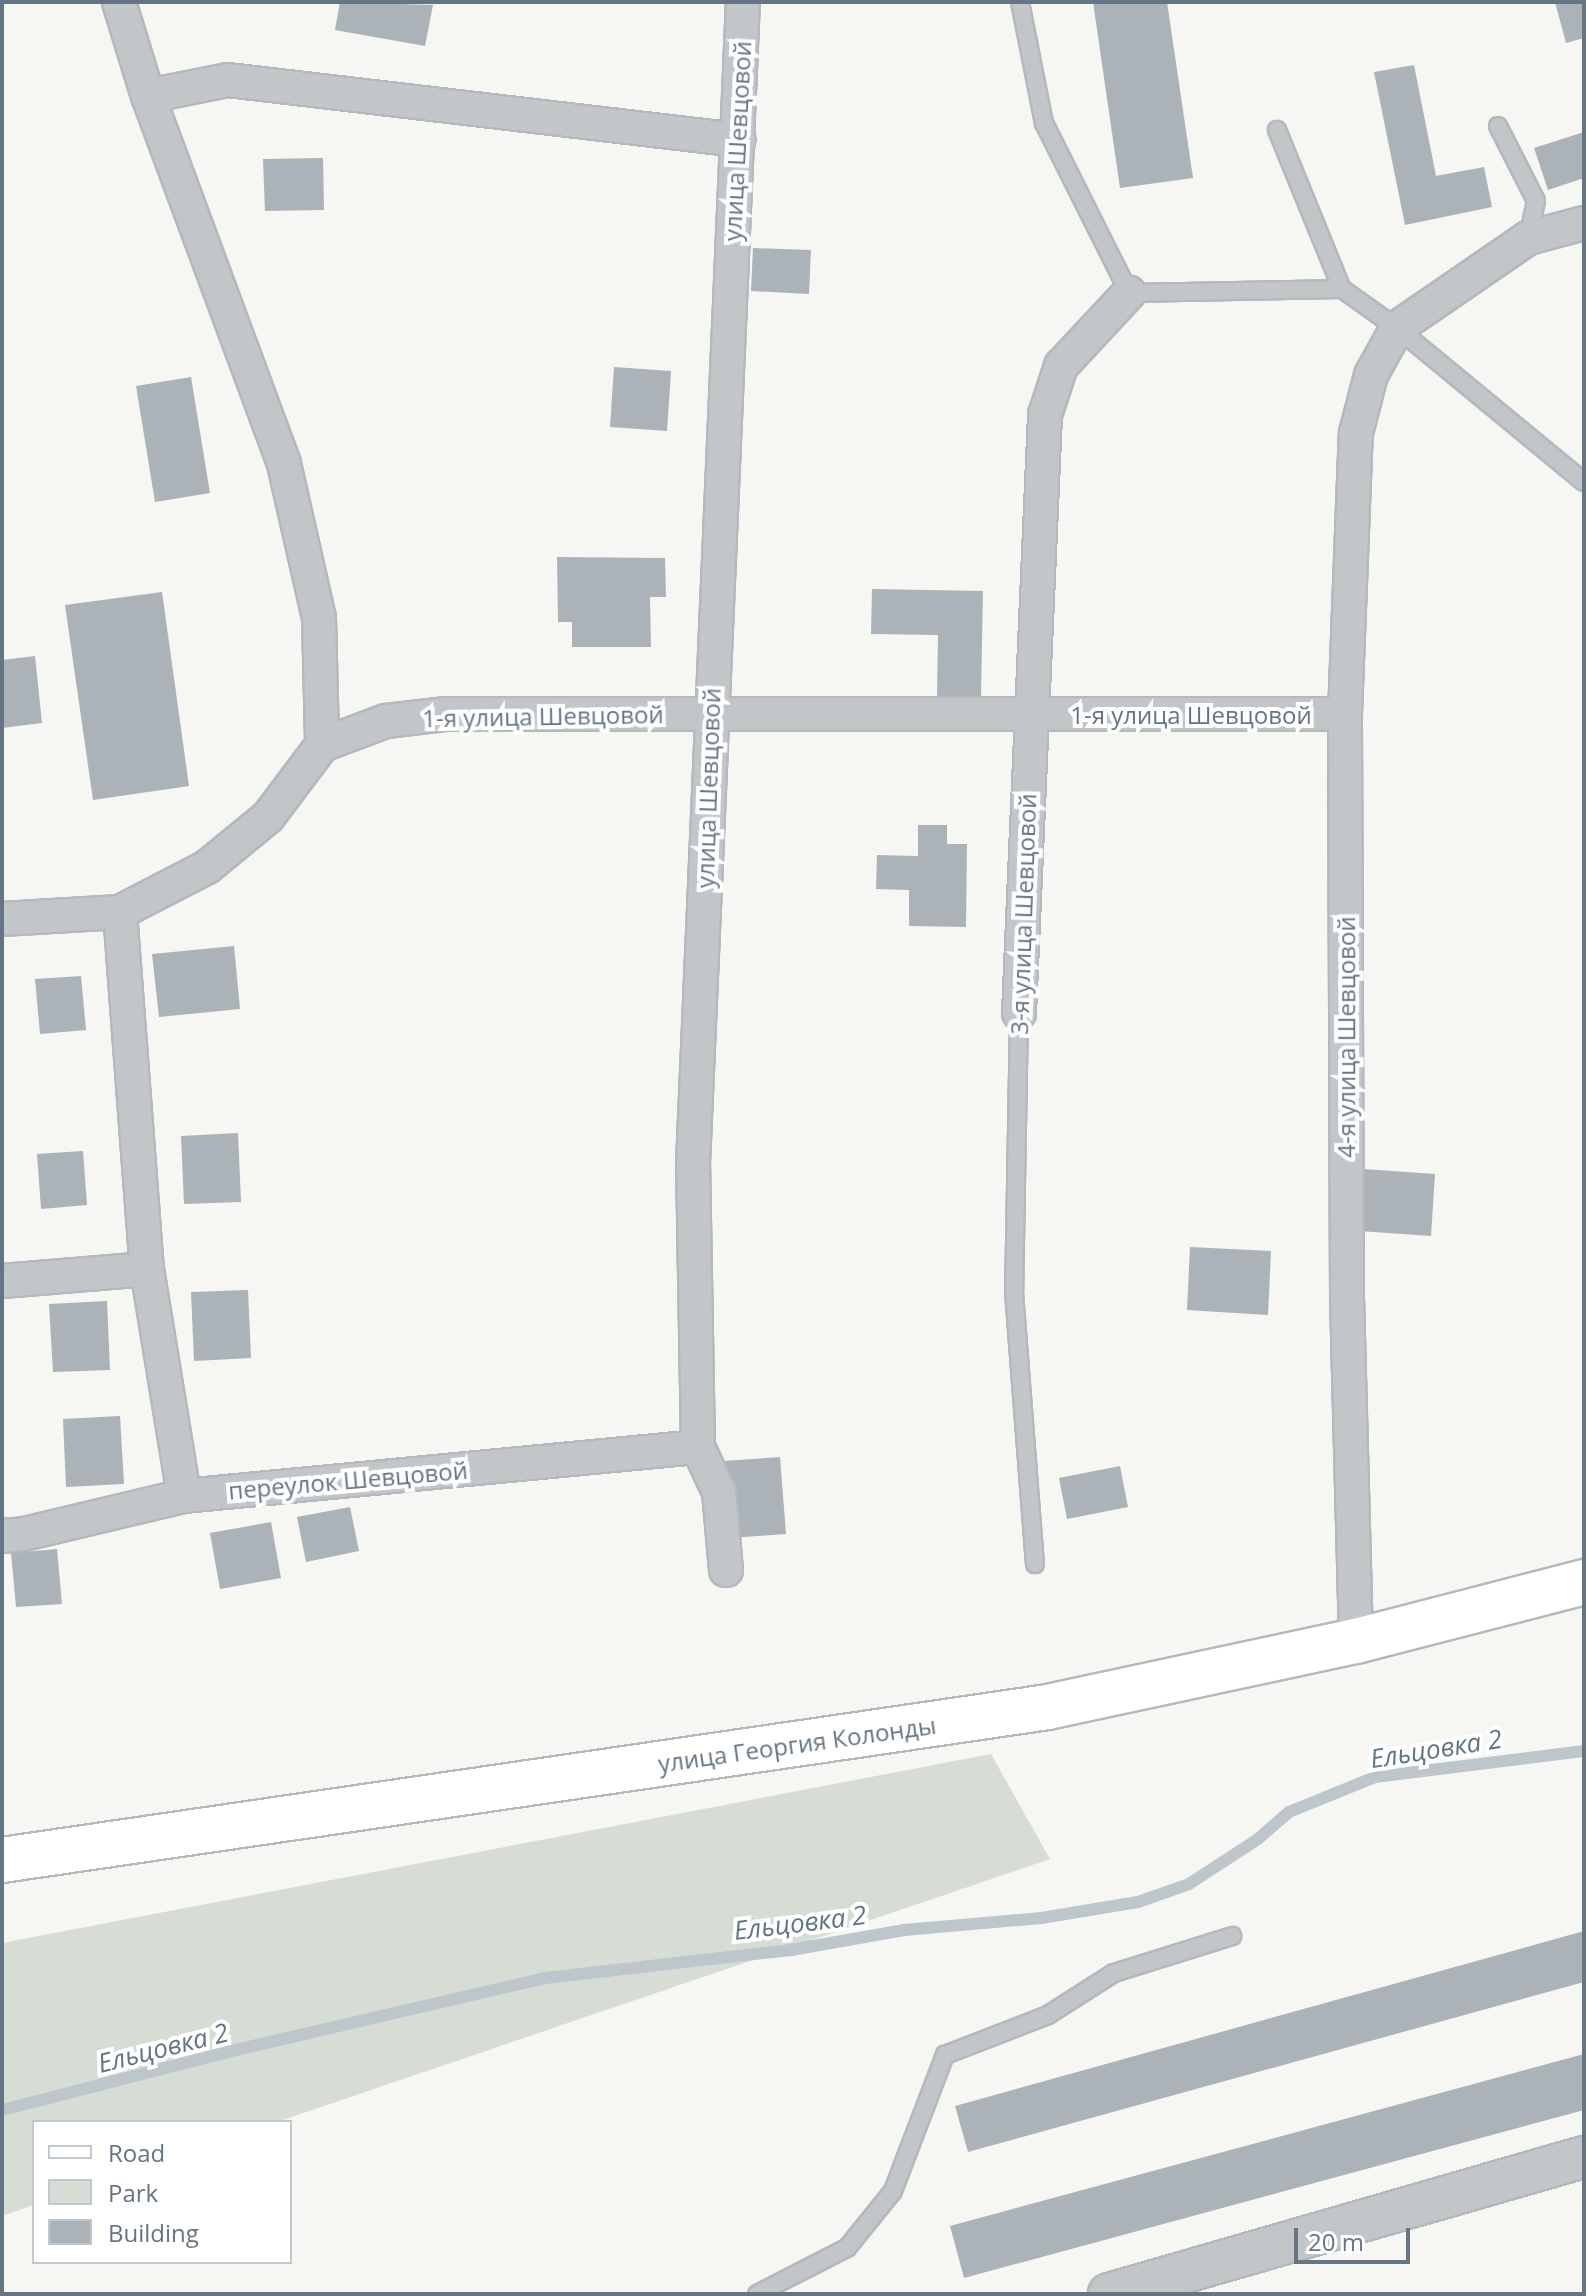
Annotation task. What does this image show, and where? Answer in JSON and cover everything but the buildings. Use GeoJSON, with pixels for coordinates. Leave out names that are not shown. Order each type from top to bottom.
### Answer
{"type":"FeatureCollection","features":[{"type":"Feature","properties":{"kind":"main road","name":"улица Георгия Колонды"},"geometry":{"type":"LineString","coordinates":[[2,1860],[1048,1707],[1356,1641],[1584,1582]]}},
{"type":"Feature","properties":{"kind":"street"},"geometry":{"type":"LineString","coordinates":[[2,919],[120,912],[207,867],[268,817],[322,745],[319,618],[284,464],[148,96],[119,2]]}},
{"type":"Feature","properties":{"kind":"street","name":"улица Шевцовой"},"geometry":{"type":"LineString","coordinates":[[726,1570],[719,1492],[698,1447],[693,1164],[743,2]]}},
{"type":"Feature","properties":{"kind":"street"},"geometry":{"type":"LineString","coordinates":[[148,96],[228,80],[738,140]]}},
{"type":"Feature","properties":{"kind":"street"},"geometry":{"type":"LineString","coordinates":[[1397,328],[1528,238],[1584,223]]}},
{"type":"Feature","properties":{"kind":"street","name":"3-я улица Шевцовой"},"geometry":{"type":"LineString","coordinates":[[1019,1013],[1045,415],[1061,366],[1129,293]]}},
{"type":"Feature","properties":{"kind":"street","name":"4-я улица Шевцовой"},"geometry":{"type":"LineString","coordinates":[[1356,1641],[1347,1297],[1345,714],[1356,433],[1371,375],[1397,328]]}},
{"type":"Feature","properties":{"kind":"street","name":"1-я улица Шевцовой"},"geometry":{"type":"LineString","coordinates":[[322,745],[386,721],[445,714],[1345,714]]}},
{"type":"Feature","properties":{"kind":"street"},"geometry":{"type":"LineString","coordinates":[[120,912],[147,1269],[184,1496]]}},
{"type":"Feature","properties":{"kind":"street"},"geometry":{"type":"LineString","coordinates":[[2,1281],[147,1269]]}},
{"type":"Feature","properties":{"kind":"street","name":"переулок Шевцовой"},"geometry":{"type":"LineString","coordinates":[[2,1536],[24,1534],[184,1496],[698,1447]]}},
{"type":"Feature","properties":{"kind":"street"},"geometry":{"type":"LineString","coordinates":[[1109,2294],[1584,2157]]}},
{"type":"Feature","properties":{"kind":"lane"},"geometry":{"type":"LineString","coordinates":[[1020,2],[1044,123],[1129,293],[1342,289]]}},
{"type":"Feature","properties":{"kind":"lane"},"geometry":{"type":"LineString","coordinates":[[1498,126],[1536,201],[1528,238]]}},
{"type":"Feature","properties":{"kind":"lane"},"geometry":{"type":"LineString","coordinates":[[1277,130],[1342,289],[1397,328],[1584,482]]}},
{"type":"Feature","properties":{"kind":"lane","name":"3-я улица Шевцовой"},"geometry":{"type":"LineString","coordinates":[[1019,1013],[1014,1292],[1035,1564]]}},
{"type":"Feature","properties":{"kind":"lane"},"geometry":{"type":"LineString","coordinates":[[757,2294],[847,2248],[893,2191],[945,2055],[1048,2015],[1114,1973],[1232,1936]]}},
{"type":"Feature","properties":{"kind":"green space"},"geometry":{"type":"Polygon","coordinates":[[[991,1754],[1050,1859],[283,2120],[32,2120],[32,2206],[2,2216],[2,1943],[991,1754]]]}},
{"type":"Feature","properties":{"kind":"waterway","name":"Ельцовка 2"},"geometry":{"type":"LineString","coordinates":[[2,2110],[240,2049],[545,1978],[791,1950],[904,1930],[1041,1918],[1138,1902],[1189,1884],[1258,1839],[1289,1812],[1375,1777],[1584,1751]]}}]}
